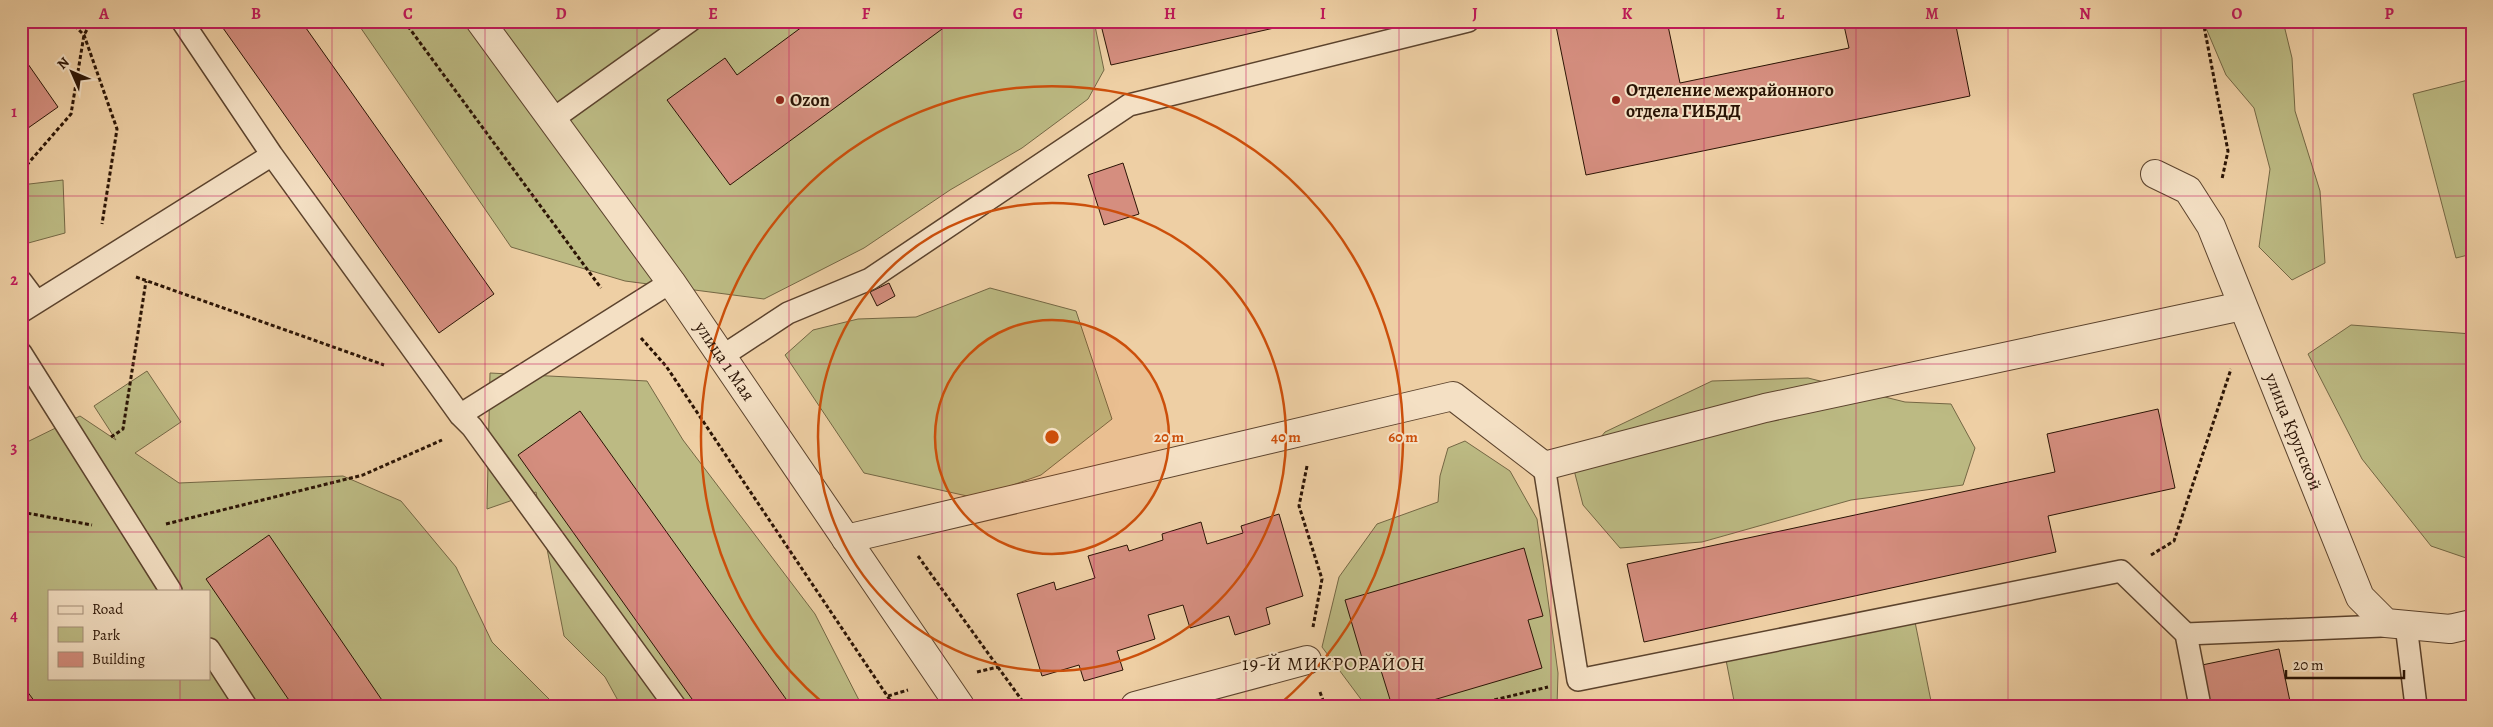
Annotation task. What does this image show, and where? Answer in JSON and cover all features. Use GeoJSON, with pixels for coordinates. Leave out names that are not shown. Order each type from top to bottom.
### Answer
{"type":"FeatureCollection","features":[{"type":"Feature","properties":{"kind":"street","name":"улица 1 Мая"},"geometry":{"type":"LineString","coordinates":[[480,21],[671,282],[960,706]]}},
{"type":"Feature","properties":{"kind":"street","name":"улица Крупской"},"geometry":{"type":"LineString","coordinates":[[2155,174],[2188,190],[2211,226],[2360,597],[2386,624],[2450,629],[2472,624]]}},
{"type":"Feature","properties":{"kind":"street"},"geometry":{"type":"LineString","coordinates":[[846,539],[1454,396],[1544,466],[1765,408],[2242,306]]}},
{"type":"Feature","properties":{"kind":"street"},"geometry":{"type":"LineString","coordinates":[[1135,706],[1307,660]]}},
{"type":"Feature","properties":{"kind":"lane"},"geometry":{"type":"LineString","coordinates":[[182,21],[272,155],[675,706]]}},
{"type":"Feature","properties":{"kind":"lane"},"geometry":{"type":"LineString","coordinates":[[553,119],[690,21]]}},
{"type":"Feature","properties":{"kind":"lane"},"geometry":{"type":"LineString","coordinates":[[721,357],[788,313],[870,279],[1129,105],[1468,21]]}},
{"type":"Feature","properties":{"kind":"lane"},"geometry":{"type":"LineString","coordinates":[[21,280],[29,306],[272,155]]}},
{"type":"Feature","properties":{"kind":"lane"},"geometry":{"type":"LineString","coordinates":[[466,421],[621,314],[671,282]]}},
{"type":"Feature","properties":{"kind":"lane"},"geometry":{"type":"LineString","coordinates":[[21,353],[84,456],[170,590]]}},
{"type":"Feature","properties":{"kind":"lane"},"geometry":{"type":"LineString","coordinates":[[1544,466],[1578,680],[2122,572],[2186,634],[2200,706]]}},
{"type":"Feature","properties":{"kind":"lane"},"geometry":{"type":"LineString","coordinates":[[2186,634],[2406,625],[2416,706]]}},
{"type":"Feature","properties":{"kind":"lane"},"geometry":{"type":"LineString","coordinates":[[210,651],[246,706]]}},
{"type":"Feature","properties":{"kind":"path"},"geometry":{"type":"LineString","coordinates":[[70,21],[84,35],[117,129],[96,263],[437,383]]}},
{"type":"Feature","properties":{"kind":"path"},"geometry":{"type":"LineString","coordinates":[[21,168],[24,167],[71,114],[84,35],[92,21]]}},
{"type":"Feature","properties":{"kind":"path"},"geometry":{"type":"LineString","coordinates":[[404,21],[621,314],[666,366],[894,706]]}},
{"type":"Feature","properties":{"kind":"path"},"geometry":{"type":"LineString","coordinates":[[2203,21],[2228,151],[2211,226]]}},
{"type":"Feature","properties":{"kind":"path"},"geometry":{"type":"LineString","coordinates":[[84,456],[123,429],[146,281]]}},
{"type":"Feature","properties":{"kind":"path"},"geometry":{"type":"LineString","coordinates":[[2122,572],[2174,541],[2236,355],[2255,336]]}},
{"type":"Feature","properties":{"kind":"path"},"geometry":{"type":"LineString","coordinates":[[21,512],[132,532],[363,475],[466,421]]}},
{"type":"Feature","properties":{"kind":"path"},"geometry":{"type":"LineString","coordinates":[[1315,429],[1299,506],[1322,579],[1307,660],[1325,706]]}},
{"type":"Feature","properties":{"kind":"path"},"geometry":{"type":"LineString","coordinates":[[1469,706],[1578,680]]}},
{"type":"Feature","properties":{"kind":"green space"},"geometry":{"type":"Polygon","coordinates":[[[356,21],[1094,21],[1104,70],[1088,99],[1022,148],[950,190],[864,248],[764,299],[625,281],[511,247],[356,21]]]}},
{"type":"Feature","properties":{"kind":"green space"},"geometry":{"type":"Polygon","coordinates":[[[2203,21],[2283,21],[2292,58],[2295,111],[2320,191],[2325,263],[2292,280],[2259,247],[2270,169],[2254,108],[2226,75],[2203,21]]]}},
{"type":"Feature","properties":{"kind":"green space"},"geometry":{"type":"Polygon","coordinates":[[[2472,79],[2472,254],[2456,258],[2413,94],[2472,79]]]}},
{"type":"Feature","properties":{"kind":"green space"},"geometry":{"type":"Polygon","coordinates":[[[63,180],[65,233],[21,245],[21,185],[63,180]]]}},
{"type":"Feature","properties":{"kind":"green space"},"geometry":{"type":"Polygon","coordinates":[[[990,288],[1076,311],[1112,419],[1041,475],[976,498],[864,473],[785,355],[813,330],[858,319],[916,317],[990,288]]]}},
{"type":"Feature","properties":{"kind":"green space"},"geometry":{"type":"Polygon","coordinates":[[[2351,325],[2472,334],[2472,560],[2431,546],[2362,459],[2308,354],[2351,325]]]}},
{"type":"Feature","properties":{"kind":"green space"},"geometry":{"type":"Polygon","coordinates":[[[147,371],[181,422],[135,453],[179,483],[343,476],[401,501],[456,567],[492,642],[556,706],[21,706],[21,445],[80,416],[116,440],[94,406],[147,371]]]}},
{"type":"Feature","properties":{"kind":"green space"},"geometry":{"type":"Polygon","coordinates":[[[490,373],[647,381],[683,440],[815,614],[862,706],[621,706],[605,677],[564,636],[536,492],[487,509],[490,373]]]}},
{"type":"Feature","properties":{"kind":"green space"},"geometry":{"type":"Polygon","coordinates":[[[1808,378],[1905,402],[1951,404],[1975,448],[1963,485],[1851,500],[1702,542],[1620,548],[1583,505],[1574,470],[1605,432],[1712,381],[1808,378]]]}},
{"type":"Feature","properties":{"kind":"green space"},"geometry":{"type":"Polygon","coordinates":[[[1465,441],[1510,471],[1537,519],[1558,673],[1557,706],[1366,706],[1322,647],[1339,577],[1377,524],[1438,502],[1440,476],[1448,448],[1465,441]]]}},
{"type":"Feature","properties":{"kind":"green space"},"geometry":{"type":"Polygon","coordinates":[[[1915,622],[1932,706],[1735,706],[1726,660],[1915,622]]]}},
{"type":"Feature","properties":{"kind":"building"},"geometry":{"type":"Polygon","coordinates":[[[218,21],[301,21],[494,294],[439,333],[218,21]]]}},
{"type":"Feature","properties":{"kind":"building"},"geometry":{"type":"Polygon","coordinates":[[[810,21],[953,21],[730,185],[667,100],[725,58],[737,75],[810,21]]]}},
{"type":"Feature","properties":{"kind":"building"},"geometry":{"type":"Polygon","coordinates":[[[1100,21],[1305,21],[1111,65],[1100,21]]]}},
{"type":"Feature","properties":{"kind":"building"},"geometry":{"type":"Polygon","coordinates":[[[1555,21],[1667,21],[1680,83],[1849,48],[1843,21],[1955,21],[1970,96],[1586,175],[1555,21]]]}},
{"type":"Feature","properties":{"kind":"building"},"geometry":{"type":"Polygon","coordinates":[[[21,54],[58,107],[21,133],[21,54]]]}},
{"type":"Feature","properties":{"kind":"building"},"geometry":{"type":"Polygon","coordinates":[[[1123,163],[1139,214],[1104,225],[1088,175],[1123,163]]]}},
{"type":"Feature","properties":{"kind":"building"},"geometry":{"type":"Polygon","coordinates":[[[889,283],[895,296],[877,306],[870,292],[889,283]]]}},
{"type":"Feature","properties":{"kind":"building"},"geometry":{"type":"Polygon","coordinates":[[[2158,409],[2175,488],[2048,516],[2056,552],[1644,642],[1627,564],[2055,472],[2047,434],[2158,409]]]}},
{"type":"Feature","properties":{"kind":"building"},"geometry":{"type":"Polygon","coordinates":[[[580,411],[791,706],[697,706],[518,455],[580,411]]]}},
{"type":"Feature","properties":{"kind":"building"},"geometry":{"type":"Polygon","coordinates":[[[1279,514],[1303,596],[1266,608],[1270,624],[1235,635],[1229,616],[1190,628],[1183,605],[1148,615],[1155,639],[1117,651],[1123,670],[1084,681],[1079,665],[1042,676],[1017,594],[1054,582],[1056,590],[1095,578],[1088,556],[1127,545],[1129,551],[1163,540],[1162,534],[1201,522],[1207,544],[1243,533],[1241,526],[1279,514]]]}},
{"type":"Feature","properties":{"kind":"building"},"geometry":{"type":"Polygon","coordinates":[[[269,535],[386,706],[293,706],[206,579],[269,535]]]}},
{"type":"Feature","properties":{"kind":"building"},"geometry":{"type":"Polygon","coordinates":[[[1524,548],[1543,616],[1528,620],[1542,668],[1413,706],[1392,706],[1379,664],[1365,668],[1345,600],[1524,548]]]}},
{"type":"Feature","properties":{"kind":"building"},"geometry":{"type":"Polygon","coordinates":[[[2279,649],[2291,706],[2211,706],[2202,665],[2279,649]]]}},
{"type":"Feature","properties":{"kind":"building"},"geometry":{"type":"Polygon","coordinates":[[[21,683],[38,706],[21,706],[21,683]]]}},
{"type":"Feature","properties":{"kind":"place","name":"Ozon"},"geometry":{"type":"Point","coordinates":[780,100]}},
{"type":"Feature","properties":{"kind":"place","name":"Отделение межрайонного отдела ГИБДД"},"geometry":{"type":"Point","coordinates":[1616,100]}},
{"type":"Feature","properties":{"kind":"district","name":"19-Й МИКРОРАЙОН"},"geometry":{"type":"Point","coordinates":[1334,664]}}]}
